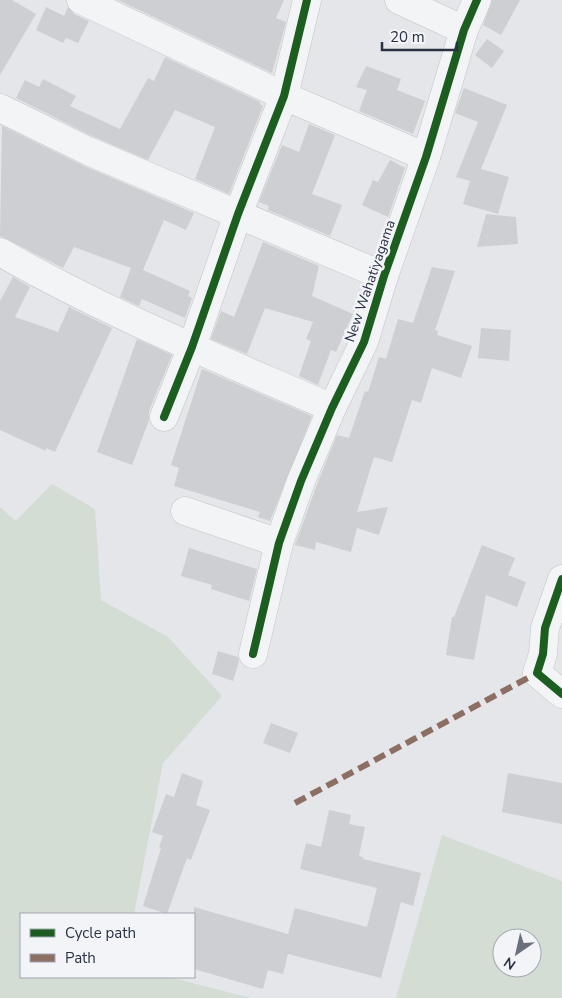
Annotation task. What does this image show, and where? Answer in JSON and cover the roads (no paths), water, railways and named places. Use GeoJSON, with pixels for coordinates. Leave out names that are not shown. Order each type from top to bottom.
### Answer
{"type":"FeatureCollection","features":[{"type":"Feature","properties":{"kind":"street"},"geometry":{"type":"LineString","coordinates":[[81,0],[284,96],[426,157]]}},
{"type":"Feature","properties":{"kind":"street"},"geometry":{"type":"LineString","coordinates":[[164,417],[192,347],[238,214],[284,96],[308,0]]}},
{"type":"Feature","properties":{"kind":"street"},"geometry":{"type":"LineString","coordinates":[[399,0],[464,30]]}},
{"type":"Feature","properties":{"kind":"street","name":"New Wahatiyagama"},"geometry":{"type":"LineString","coordinates":[[253,654],[279,542],[301,481],[332,408],[364,342],[384,276],[426,157],[464,30],[477,0]]}},
{"type":"Feature","properties":{"kind":"street"},"geometry":{"type":"LineString","coordinates":[[0,108],[88,151],[384,276]]}},
{"type":"Feature","properties":{"kind":"street"},"geometry":{"type":"LineString","coordinates":[[0,252],[62,287],[192,347],[332,408]]}},
{"type":"Feature","properties":{"kind":"street"},"geometry":{"type":"LineString","coordinates":[[185,511],[279,542]]}},
{"type":"Feature","properties":{"kind":"street"},"geometry":{"type":"LineString","coordinates":[[562,579],[544,628],[543,654],[537,673],[562,694]]}}]}
